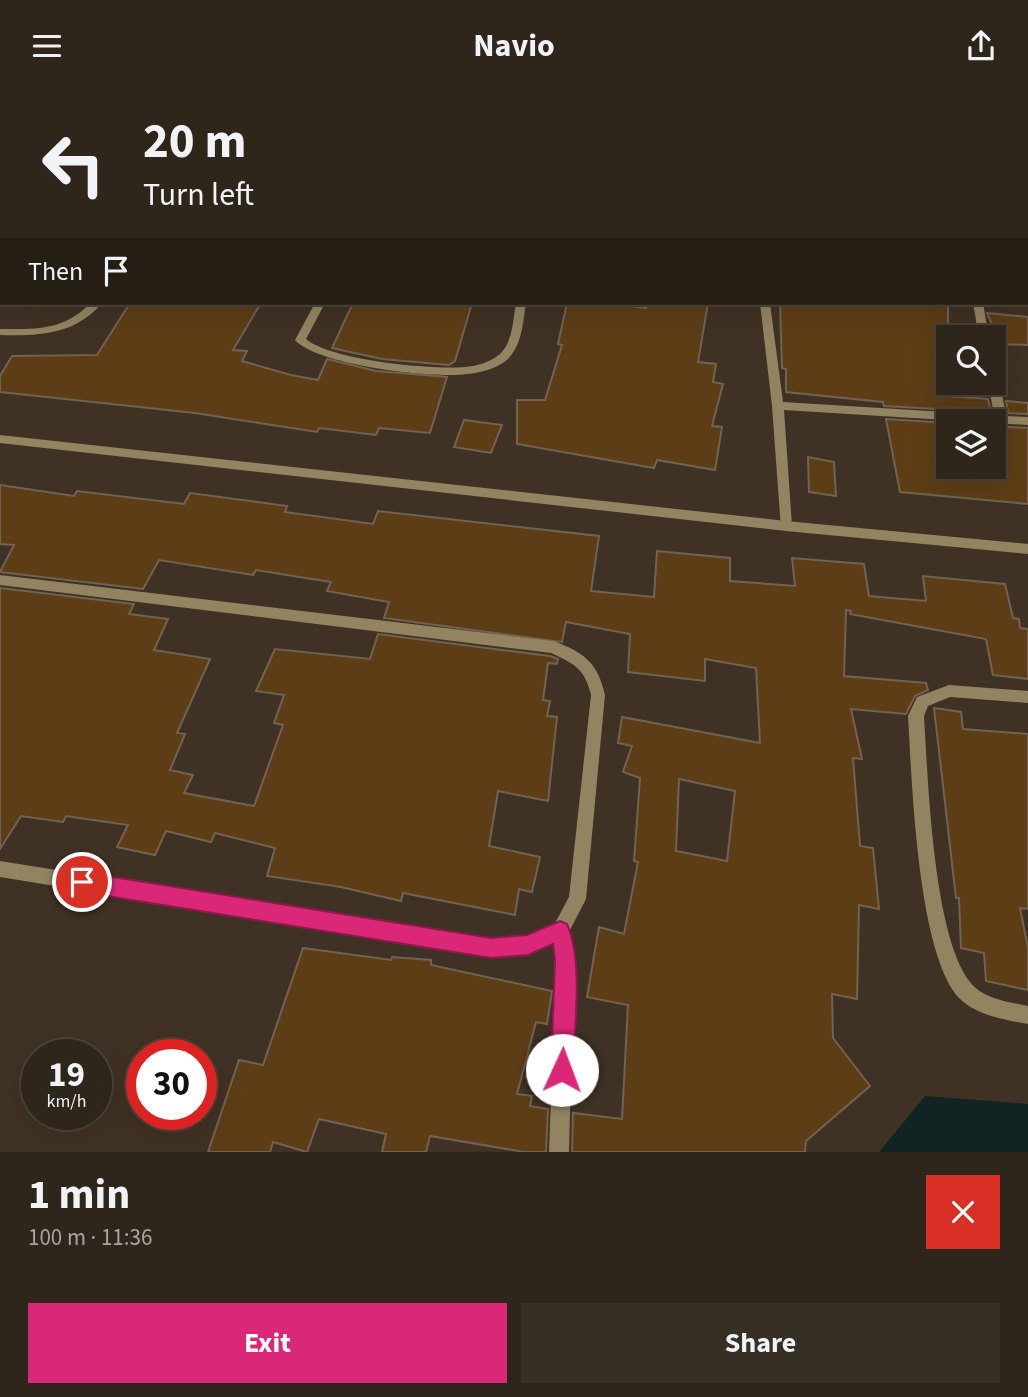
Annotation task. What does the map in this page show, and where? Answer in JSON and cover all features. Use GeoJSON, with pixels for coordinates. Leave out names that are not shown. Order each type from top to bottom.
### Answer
{"type":"FeatureCollection","features":[{"type":"Feature","properties":{"kind":"street"},"geometry":{"type":"LineString","coordinates":[[0,332],[45,332],[60,329],[73,325],[95,305]]}},
{"type":"Feature","properties":{"kind":"street"},"geometry":{"type":"LineString","coordinates":[[319,305],[300,340],[309,350],[334,357],[448,372],[478,369],[504,356],[515,334],[521,305]]}},
{"type":"Feature","properties":{"kind":"street"},"geometry":{"type":"LineString","coordinates":[[765,305],[778,406],[786,526]]}},
{"type":"Feature","properties":{"kind":"street"},"geometry":{"type":"LineString","coordinates":[[978,305],[982,325]]}},
{"type":"Feature","properties":{"kind":"street"},"geometry":{"type":"LineString","coordinates":[[778,406],[936,415]]}},
{"type":"Feature","properties":{"kind":"street"},"geometry":{"type":"LineString","coordinates":[[1006,419],[1028,421]]}},
{"type":"Feature","properties":{"kind":"street"},"geometry":{"type":"LineString","coordinates":[[0,439],[786,526],[1028,549]]}},
{"type":"Feature","properties":{"kind":"street"},"geometry":{"type":"LineString","coordinates":[[0,580],[553,647],[579,659],[594,673],[598,695],[577,899],[560,931],[565,960],[559,1152]]}},
{"type":"Feature","properties":{"kind":"street"},"geometry":{"type":"LineString","coordinates":[[1028,697],[949,691],[922,702],[916,716],[928,864],[950,968],[965,992],[1001,1010],[1028,1014]]}},
{"type":"Feature","properties":{"kind":"street"},"geometry":{"type":"LineString","coordinates":[[0,869],[491,948],[528,945],[560,931]]}},
{"type":"Feature","properties":{"kind":"shaded area"},"geometry":{"type":"Polygon","coordinates":[[[925,1096],[1028,1104],[1028,1152],[879,1152],[925,1096]]]}},
{"type":"Feature","properties":{"kind":"building"},"geometry":{"type":"Polygon","coordinates":[[[129,305],[260,305],[233,350],[247,351],[242,361],[318,380],[327,359],[376,371],[447,377],[430,433],[379,428],[376,435],[319,428],[317,432],[195,413],[0,392],[0,376],[12,356],[97,355],[129,305]]]}},
{"type":"Feature","properties":{"kind":"building"},"geometry":{"type":"Polygon","coordinates":[[[352,305],[471,305],[455,361],[449,365],[382,359],[332,348],[352,305]]]}},
{"type":"Feature","properties":{"kind":"building"},"geometry":{"type":"Polygon","coordinates":[[[567,305],[623,305],[646,308],[646,305],[708,305],[698,362],[716,364],[713,382],[723,384],[712,426],[722,427],[715,470],[657,460],[654,468],[517,444],[517,400],[545,400],[562,345],[558,344],[567,305]]]}},
{"type":"Feature","properties":{"kind":"building"},"geometry":{"type":"Polygon","coordinates":[[[780,305],[948,305],[948,325],[936,325],[936,395],[988,399],[990,409],[884,406],[883,402],[786,392],[786,369],[782,368],[780,305]]]}},
{"type":"Feature","properties":{"kind":"building"},"geometry":{"type":"Polygon","coordinates":[[[987,313],[1028,317],[1028,345],[1006,344],[1006,325],[992,325],[987,313]]]}},
{"type":"Feature","properties":{"kind":"building"},"geometry":{"type":"Polygon","coordinates":[[[1006,401],[1028,403],[1028,414],[1008,413],[1006,401]]]}},
{"type":"Feature","properties":{"kind":"building"},"geometry":{"type":"Polygon","coordinates":[[[886,419],[936,422],[936,479],[1006,479],[1006,427],[1028,428],[1028,504],[900,492],[886,419]]]}},
{"type":"Feature","properties":{"kind":"building"},"geometry":{"type":"Polygon","coordinates":[[[464,420],[502,425],[491,453],[454,447],[464,420]]]}},
{"type":"Feature","properties":{"kind":"building"},"geometry":{"type":"Polygon","coordinates":[[[808,457],[834,462],[836,496],[809,492],[808,457]]]}},
{"type":"Feature","properties":{"kind":"building"},"geometry":{"type":"Polygon","coordinates":[[[0,485],[74,496],[77,491],[184,504],[190,493],[287,506],[285,512],[373,524],[378,511],[599,536],[591,591],[654,597],[657,551],[730,558],[730,581],[795,586],[792,558],[864,564],[869,596],[926,601],[923,576],[1005,584],[1013,618],[1019,619],[1020,628],[1028,629],[1028,679],[993,675],[986,639],[850,614],[851,611],[846,610],[844,676],[926,683],[928,690],[915,696],[906,714],[851,709],[862,759],[853,758],[860,846],[873,848],[879,909],[859,905],[857,999],[832,994],[833,1038],[870,1086],[806,1141],[805,1152],[572,1152],[573,1113],[622,1119],[628,1005],[587,997],[599,927],[624,934],[638,862],[634,861],[640,778],[623,772],[632,746],[618,743],[622,717],[760,743],[756,668],[705,659],[705,681],[628,672],[630,634],[566,622],[562,642],[384,618],[389,602],[327,591],[331,582],[256,570],[253,575],[159,560],[143,589],[0,572],[14,545],[0,544],[0,485]],[[679,779],[676,851],[727,861],[735,791],[679,779]]]}},
{"type":"Feature","properties":{"kind":"building"},"geometry":{"type":"Polygon","coordinates":[[[0,588],[134,604],[129,614],[168,619],[154,650],[210,659],[177,733],[185,734],[170,770],[193,775],[184,793],[254,806],[283,725],[274,723],[284,695],[256,691],[275,649],[370,659],[378,634],[558,659],[557,664],[548,663],[543,700],[550,701],[547,716],[557,717],[548,801],[498,791],[489,846],[540,857],[532,892],[519,889],[515,915],[403,893],[401,901],[341,887],[267,876],[275,848],[215,833],[211,842],[166,831],[155,855],[117,847],[128,825],[66,816],[63,822],[21,816],[0,849],[0,588]]]}},
{"type":"Feature","properties":{"kind":"building"},"geometry":{"type":"Polygon","coordinates":[[[934,708],[961,712],[963,729],[1028,734],[1028,909],[1020,908],[1028,948],[1028,990],[986,981],[984,953],[961,948],[959,898],[956,898],[934,708]]]}},
{"type":"Feature","properties":{"kind":"building"},"geometry":{"type":"Polygon","coordinates":[[[303,948],[391,960],[392,957],[431,960],[431,965],[552,991],[547,1024],[536,1022],[517,1094],[532,1096],[530,1106],[548,1109],[546,1152],[524,1152],[430,1136],[426,1152],[382,1152],[386,1134],[319,1119],[307,1152],[273,1142],[270,1152],[208,1152],[239,1060],[263,1065],[303,948]]]}},
{"type":"Feature","properties":{"kind":"route"},"geometry":{"type":"LineString","coordinates":[[82,882],[491,948],[528,945],[560,931],[565,960],[562,1070]]}}]}
